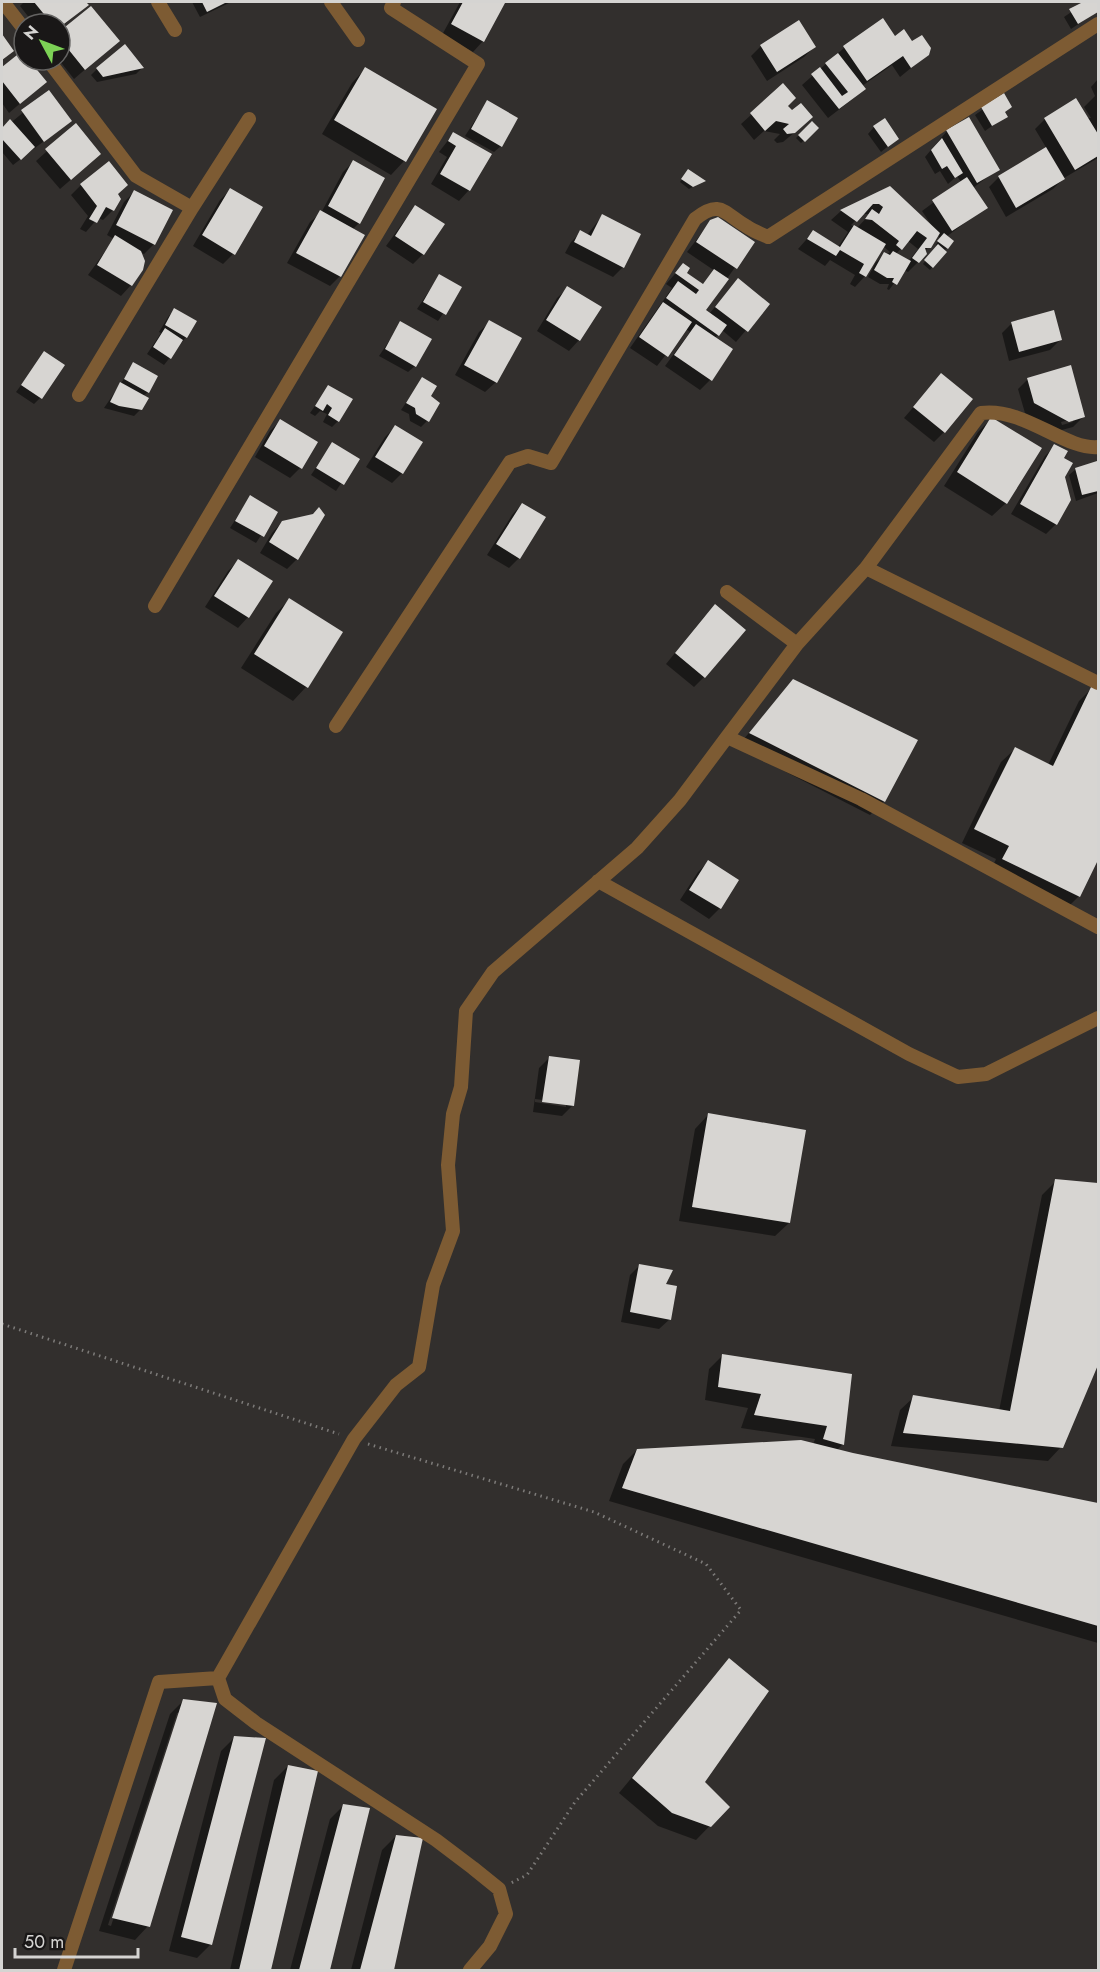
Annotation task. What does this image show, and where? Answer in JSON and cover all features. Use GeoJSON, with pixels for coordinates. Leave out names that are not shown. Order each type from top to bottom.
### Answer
{"type":"FeatureCollection","features":[{"type":"Feature","properties":{"kind":"street"},"geometry":{"type":"LineString","coordinates":[[158,2],[175,30]]}},
{"type":"Feature","properties":{"kind":"street"},"geometry":{"type":"LineString","coordinates":[[332,2],[358,40]]}},
{"type":"Feature","properties":{"kind":"street"},"geometry":{"type":"LineString","coordinates":[[154,606],[478,64],[409,22],[391,8],[394,2]]}},
{"type":"Feature","properties":{"kind":"street"},"geometry":{"type":"LineString","coordinates":[[336,726],[510,462],[528,456],[551,463],[695,219],[713,208],[723,209],[745,226],[768,237],[1098,24]]}},
{"type":"Feature","properties":{"kind":"street"},"geometry":{"type":"LineString","coordinates":[[57,72],[136,176],[192,208]]}},
{"type":"Feature","properties":{"kind":"street"},"geometry":{"type":"LineString","coordinates":[[79,395],[192,208],[249,119]]}},
{"type":"Feature","properties":{"kind":"street"},"geometry":{"type":"LineString","coordinates":[[470,1971],[490,1946],[506,1914],[499,1889],[436,1840],[225,1699],[218,1678],[354,1439],[396,1385],[419,1367],[433,1286],[453,1231],[448,1165],[453,1113],[461,1087],[466,1011],[493,972],[644,840],[680,800],[797,644],[866,568],[981,412],[997,411],[1083,445],[1098,447]]}},
{"type":"Feature","properties":{"kind":"street"},"geometry":{"type":"LineString","coordinates":[[866,568],[1098,683]]}},
{"type":"Feature","properties":{"kind":"street"},"geometry":{"type":"LineString","coordinates":[[727,592],[797,644]]}},
{"type":"Feature","properties":{"kind":"street"},"geometry":{"type":"LineString","coordinates":[[727,737],[861,799],[1098,927]]}},
{"type":"Feature","properties":{"kind":"street"},"geometry":{"type":"LineString","coordinates":[[598,881],[899,1048],[958,1077],[986,1074],[1098,1018]]}},
{"type":"Feature","properties":{"kind":"street"},"geometry":{"type":"LineString","coordinates":[[64,1971],[159,1682],[218,1678]]}},
{"type":"Feature","properties":{"kind":"path"},"geometry":{"type":"LineString","coordinates":[[2,1324],[354,1439],[594,1512],[706,1564],[741,1610],[574,1802],[527,1875],[499,1889]]}},
{"type":"Feature","properties":{"kind":"building"},"geometry":{"type":"Polygon","coordinates":[[[34,2],[86,2],[89,5],[72,18],[72,12],[42,12],[34,2]]]}},
{"type":"Feature","properties":{"kind":"building"},"geometry":{"type":"Polygon","coordinates":[[[202,2],[227,2],[207,12],[202,2]]]}},
{"type":"Feature","properties":{"kind":"building"},"geometry":{"type":"Polygon","coordinates":[[[463,2],[505,3],[484,42],[451,24],[463,2]]]}},
{"type":"Feature","properties":{"kind":"building"},"geometry":{"type":"Polygon","coordinates":[[[1083,2],[1098,2],[1098,12],[1078,24],[1069,9],[1083,2]]]}},
{"type":"Feature","properties":{"kind":"building"},"geometry":{"type":"Polygon","coordinates":[[[91,6],[120,41],[85,70],[72,54],[72,21],[91,6]]]}},
{"type":"Feature","properties":{"kind":"building"},"geometry":{"type":"Polygon","coordinates":[[[883,18],[895,36],[904,29],[912,41],[922,35],[931,48],[929,55],[911,68],[903,56],[867,81],[843,46],[883,18]]]}},
{"type":"Feature","properties":{"kind":"building"},"geometry":{"type":"Polygon","coordinates":[[[799,20],[816,47],[777,72],[760,45],[799,20]]]}},
{"type":"Feature","properties":{"kind":"building"},"geometry":{"type":"Polygon","coordinates":[[[2,34],[12,48],[12,52],[2,60],[2,34]]]}},
{"type":"Feature","properties":{"kind":"building"},"geometry":{"type":"Polygon","coordinates":[[[125,44],[144,68],[103,77],[96,68],[125,44]]]}},
{"type":"Feature","properties":{"kind":"building"},"geometry":{"type":"Polygon","coordinates":[[[838,53],[866,89],[839,109],[811,74],[820,67],[842,96],[848,92],[825,63],[838,53]]]}},
{"type":"Feature","properties":{"kind":"building"},"geometry":{"type":"Polygon","coordinates":[[[12,59],[12,72],[39,72],[47,82],[20,104],[2,81],[2,67],[12,59]]]}},
{"type":"Feature","properties":{"kind":"building"},"geometry":{"type":"Polygon","coordinates":[[[365,67],[437,109],[406,162],[334,120],[365,67]]]}},
{"type":"Feature","properties":{"kind":"building"},"geometry":{"type":"Polygon","coordinates":[[[783,83],[796,98],[788,106],[792,110],[801,103],[813,117],[795,133],[787,134],[783,129],[789,124],[776,121],[765,131],[750,113],[783,83]]]}},
{"type":"Feature","properties":{"kind":"building"},"geometry":{"type":"Polygon","coordinates":[[[49,90],[72,121],[44,142],[21,110],[49,90]]]}},
{"type":"Feature","properties":{"kind":"building"},"geometry":{"type":"Polygon","coordinates":[[[1004,93],[1012,107],[1005,112],[1008,117],[992,126],[981,107],[1004,93]]]}},
{"type":"Feature","properties":{"kind":"building"},"geometry":{"type":"Polygon","coordinates":[[[1076,98],[1098,134],[1098,156],[1075,170],[1044,118],[1076,98]]]}},
{"type":"Feature","properties":{"kind":"building"},"geometry":{"type":"Polygon","coordinates":[[[487,100],[518,118],[502,147],[471,129],[487,100]]]}},
{"type":"Feature","properties":{"kind":"building"},"geometry":{"type":"Polygon","coordinates":[[[969,117],[1000,170],[977,183],[946,130],[969,117]]]}},
{"type":"Feature","properties":{"kind":"building"},"geometry":{"type":"Polygon","coordinates":[[[885,118],[899,139],[888,147],[873,126],[885,118]]]}},
{"type":"Feature","properties":{"kind":"building"},"geometry":{"type":"Polygon","coordinates":[[[10,119],[35,147],[21,160],[2,139],[2,128],[10,119]]]}},
{"type":"Feature","properties":{"kind":"building"},"geometry":{"type":"Polygon","coordinates":[[[812,121],[819,128],[805,142],[798,135],[812,121]]]}},
{"type":"Feature","properties":{"kind":"building"},"geometry":{"type":"Polygon","coordinates":[[[76,123],[101,154],[71,180],[45,149],[76,123]]]}},
{"type":"Feature","properties":{"kind":"building"},"geometry":{"type":"Polygon","coordinates":[[[453,132],[492,154],[470,191],[440,174],[456,146],[448,141],[453,132]]]}},
{"type":"Feature","properties":{"kind":"building"},"geometry":{"type":"Polygon","coordinates":[[[942,138],[963,173],[955,178],[947,166],[942,169],[931,150],[942,138]]]}},
{"type":"Feature","properties":{"kind":"building"},"geometry":{"type":"Polygon","coordinates":[[[1046,147],[1065,179],[1016,208],[998,176],[1046,147]]]}},
{"type":"Feature","properties":{"kind":"building"},"geometry":{"type":"Polygon","coordinates":[[[353,160],[385,178],[360,224],[328,206],[353,160]]]}},
{"type":"Feature","properties":{"kind":"building"},"geometry":{"type":"Polygon","coordinates":[[[109,161],[128,185],[118,194],[121,199],[114,211],[106,207],[97,223],[89,219],[97,206],[80,184],[109,161]]]}},
{"type":"Feature","properties":{"kind":"building"},"geometry":{"type":"Polygon","coordinates":[[[688,169],[706,181],[693,187],[681,179],[688,169]]]}},
{"type":"Feature","properties":{"kind":"building"},"geometry":{"type":"Polygon","coordinates":[[[967,177],[988,208],[952,231],[932,200],[967,177]]]}},
{"type":"Feature","properties":{"kind":"building"},"geometry":{"type":"Polygon","coordinates":[[[890,186],[940,233],[931,248],[925,248],[927,254],[919,263],[912,258],[927,238],[917,231],[902,250],[896,245],[899,241],[872,220],[865,219],[872,209],[879,214],[883,207],[879,204],[873,204],[857,222],[840,210],[890,186]]]}},
{"type":"Feature","properties":{"kind":"building"},"geometry":{"type":"Polygon","coordinates":[[[230,188],[263,207],[235,255],[202,235],[230,188]]]}},
{"type":"Feature","properties":{"kind":"building"},"geometry":{"type":"Polygon","coordinates":[[[134,190],[173,210],[155,245],[116,225],[134,190]]]}},
{"type":"Feature","properties":{"kind":"building"},"geometry":{"type":"Polygon","coordinates":[[[415,205],[445,224],[424,255],[395,236],[415,205]]]}},
{"type":"Feature","properties":{"kind":"building"},"geometry":{"type":"Polygon","coordinates":[[[320,210],[365,235],[341,277],[296,253],[320,210]]]}},
{"type":"Feature","properties":{"kind":"building"},"geometry":{"type":"Polygon","coordinates":[[[602,214],[641,234],[624,268],[574,242],[580,230],[591,236],[602,214]]]}},
{"type":"Feature","properties":{"kind":"building"},"geometry":{"type":"Polygon","coordinates":[[[718,217],[755,242],[737,269],[696,242],[710,220],[718,217]]]}},
{"type":"Feature","properties":{"kind":"building"},"geometry":{"type":"Polygon","coordinates":[[[854,225],[886,244],[866,277],[859,273],[864,264],[840,250],[836,256],[807,239],[813,230],[840,247],[854,225]]]}},
{"type":"Feature","properties":{"kind":"building"},"geometry":{"type":"Polygon","coordinates":[[[944,233],[954,241],[948,249],[937,241],[944,233]]]}},
{"type":"Feature","properties":{"kind":"building"},"geometry":{"type":"Polygon","coordinates":[[[115,235],[141,251],[145,261],[143,270],[132,286],[97,265],[115,235]]]}},
{"type":"Feature","properties":{"kind":"building"},"geometry":{"type":"Polygon","coordinates":[[[938,244],[947,252],[933,268],[924,260],[938,244]]]}},
{"type":"Feature","properties":{"kind":"building"},"geometry":{"type":"Polygon","coordinates":[[[893,251],[911,261],[897,285],[892,282],[894,278],[887,278],[874,270],[884,252],[890,255],[893,251]]]}},
{"type":"Feature","properties":{"kind":"building"},"geometry":{"type":"Polygon","coordinates":[[[683,263],[690,268],[687,273],[703,284],[714,269],[729,279],[706,310],[727,325],[719,336],[666,298],[678,281],[696,294],[699,290],[675,273],[683,263]]]}},
{"type":"Feature","properties":{"kind":"building"},"geometry":{"type":"Polygon","coordinates":[[[439,274],[462,287],[446,315],[423,302],[439,274]]]}},
{"type":"Feature","properties":{"kind":"building"},"geometry":{"type":"Polygon","coordinates":[[[738,278],[770,304],[748,332],[715,307],[738,278]]]}},
{"type":"Feature","properties":{"kind":"building"},"geometry":{"type":"Polygon","coordinates":[[[567,286],[602,307],[580,341],[546,320],[567,286]]]}},
{"type":"Feature","properties":{"kind":"building"},"geometry":{"type":"Polygon","coordinates":[[[663,302],[692,322],[668,357],[639,337],[663,302]]]}},
{"type":"Feature","properties":{"kind":"building"},"geometry":{"type":"Polygon","coordinates":[[[174,308],[197,321],[187,338],[165,325],[174,308]]]}},
{"type":"Feature","properties":{"kind":"building"},"geometry":{"type":"Polygon","coordinates":[[[1054,310],[1062,340],[1019,352],[1011,322],[1054,310]]]}},
{"type":"Feature","properties":{"kind":"building"},"geometry":{"type":"Polygon","coordinates":[[[489,320],[522,338],[497,383],[464,365],[489,320]]]}},
{"type":"Feature","properties":{"kind":"building"},"geometry":{"type":"Polygon","coordinates":[[[400,321],[432,339],[416,367],[385,349],[400,321]]]}},
{"type":"Feature","properties":{"kind":"building"},"geometry":{"type":"Polygon","coordinates":[[[696,324],[733,349],[712,381],[674,355],[696,324]]]}},
{"type":"Feature","properties":{"kind":"building"},"geometry":{"type":"Polygon","coordinates":[[[165,328],[183,340],[171,359],[153,347],[165,328]]]}},
{"type":"Feature","properties":{"kind":"building"},"geometry":{"type":"Polygon","coordinates":[[[44,351],[65,365],[42,399],[21,385],[44,351]]]}},
{"type":"Feature","properties":{"kind":"building"},"geometry":{"type":"Polygon","coordinates":[[[133,362],[158,376],[149,393],[124,379],[133,362]]]}},
{"type":"Feature","properties":{"kind":"building"},"geometry":{"type":"Polygon","coordinates":[[[1071,365],[1085,417],[1069,422],[1034,403],[1027,378],[1071,365]]]}},
{"type":"Feature","properties":{"kind":"building"},"geometry":{"type":"Polygon","coordinates":[[[941,373],[973,399],[945,433],[913,407],[941,373]]]}},
{"type":"Feature","properties":{"kind":"building"},"geometry":{"type":"Polygon","coordinates":[[[422,377],[437,386],[431,396],[440,403],[429,422],[416,414],[415,408],[406,403],[422,377]]]}},
{"type":"Feature","properties":{"kind":"building"},"geometry":{"type":"Polygon","coordinates":[[[120,382],[149,398],[142,410],[110,402],[120,382]]]}},
{"type":"Feature","properties":{"kind":"building"},"geometry":{"type":"Polygon","coordinates":[[[328,385],[353,399],[339,422],[328,415],[332,408],[327,404],[323,411],[315,406],[328,385]]]}},
{"type":"Feature","properties":{"kind":"building"},"geometry":{"type":"Polygon","coordinates":[[[991,417],[1042,448],[1007,504],[957,472],[991,417]]]}},
{"type":"Feature","properties":{"kind":"building"},"geometry":{"type":"Polygon","coordinates":[[[280,419],[318,442],[302,469],[264,446],[280,419]]]}},
{"type":"Feature","properties":{"kind":"building"},"geometry":{"type":"Polygon","coordinates":[[[395,425],[423,442],[403,474],[375,457],[395,425]]]}},
{"type":"Feature","properties":{"kind":"building"},"geometry":{"type":"Polygon","coordinates":[[[332,442],[360,459],[344,485],[316,468],[332,442]]]}},
{"type":"Feature","properties":{"kind":"building"},"geometry":{"type":"Polygon","coordinates":[[[1054,444],[1068,451],[1064,458],[1073,463],[1065,477],[1071,500],[1057,525],[1020,504],[1054,444]]]}},
{"type":"Feature","properties":{"kind":"building"},"geometry":{"type":"Polygon","coordinates":[[[1097,461],[1098,491],[1082,495],[1075,468],[1097,461]]]}},
{"type":"Feature","properties":{"kind":"building"},"geometry":{"type":"Polygon","coordinates":[[[250,495],[278,512],[264,537],[235,521],[250,495]]]}},
{"type":"Feature","properties":{"kind":"building"},"geometry":{"type":"Polygon","coordinates":[[[522,503],[546,517],[520,559],[496,544],[522,503]]]}},
{"type":"Feature","properties":{"kind":"building"},"geometry":{"type":"Polygon","coordinates":[[[319,507],[325,515],[298,560],[269,542],[282,521],[313,514],[319,507]]]}},
{"type":"Feature","properties":{"kind":"building"},"geometry":{"type":"Polygon","coordinates":[[[238,559],[273,581],[249,618],[214,596],[238,559]]]}},
{"type":"Feature","properties":{"kind":"building"},"geometry":{"type":"Polygon","coordinates":[[[289,598],[343,632],[308,688],[254,654],[289,598]]]}},
{"type":"Feature","properties":{"kind":"building"},"geometry":{"type":"Polygon","coordinates":[[[715,604],[746,630],[705,678],[675,653],[715,604]]]}},
{"type":"Feature","properties":{"kind":"building"},"geometry":{"type":"Polygon","coordinates":[[[793,679],[918,740],[885,802],[749,733],[793,679]]]}},
{"type":"Feature","properties":{"kind":"building"},"geometry":{"type":"Polygon","coordinates":[[[1092,685],[1098,688],[1098,860],[1080,897],[1002,859],[1009,846],[974,829],[1015,747],[1053,766],[1092,685]]]}},
{"type":"Feature","properties":{"kind":"building"},"geometry":{"type":"Polygon","coordinates":[[[708,860],[739,880],[721,909],[689,890],[708,860]]]}},
{"type":"Feature","properties":{"kind":"building"},"geometry":{"type":"Polygon","coordinates":[[[549,1056],[580,1060],[574,1106],[542,1102],[549,1056]]]}},
{"type":"Feature","properties":{"kind":"building"},"geometry":{"type":"Polygon","coordinates":[[[708,1113],[806,1130],[790,1223],[692,1207],[708,1113]]]}},
{"type":"Feature","properties":{"kind":"building"},"geometry":{"type":"Polygon","coordinates":[[[1055,1179],[1098,1183],[1098,1365],[1063,1448],[903,1433],[913,1395],[1010,1411],[1055,1179]]]}},
{"type":"Feature","properties":{"kind":"building"},"geometry":{"type":"Polygon","coordinates":[[[639,1264],[673,1270],[666,1284],[677,1286],[671,1320],[630,1312],[639,1264]]]}},
{"type":"Feature","properties":{"kind":"building"},"geometry":{"type":"Polygon","coordinates":[[[722,1354],[852,1374],[844,1445],[823,1439],[827,1426],[754,1415],[761,1394],[718,1387],[722,1354]]]}},
{"type":"Feature","properties":{"kind":"building"},"geometry":{"type":"Polygon","coordinates":[[[801,1440],[853,1453],[1098,1503],[1098,1626],[622,1488],[637,1449],[801,1440]]]}},
{"type":"Feature","properties":{"kind":"building"},"geometry":{"type":"Polygon","coordinates":[[[729,1658],[769,1691],[705,1782],[730,1807],[711,1827],[672,1813],[632,1778],[729,1658]]]}},
{"type":"Feature","properties":{"kind":"building"},"geometry":{"type":"Polygon","coordinates":[[[183,1699],[217,1703],[150,1927],[112,1918],[183,1699]]]}},
{"type":"Feature","properties":{"kind":"building"},"geometry":{"type":"Polygon","coordinates":[[[234,1736],[266,1738],[212,1945],[181,1937],[234,1736]]]}},
{"type":"Feature","properties":{"kind":"building"},"geometry":{"type":"Polygon","coordinates":[[[288,1765],[318,1771],[271,1970],[239,1970],[288,1765]]]}},
{"type":"Feature","properties":{"kind":"building"},"geometry":{"type":"Polygon","coordinates":[[[343,1804],[370,1808],[330,1970],[299,1970],[343,1804]]]}},
{"type":"Feature","properties":{"kind":"building"},"geometry":{"type":"Polygon","coordinates":[[[396,1835],[423,1838],[394,1970],[360,1970],[396,1835]]]}}]}
